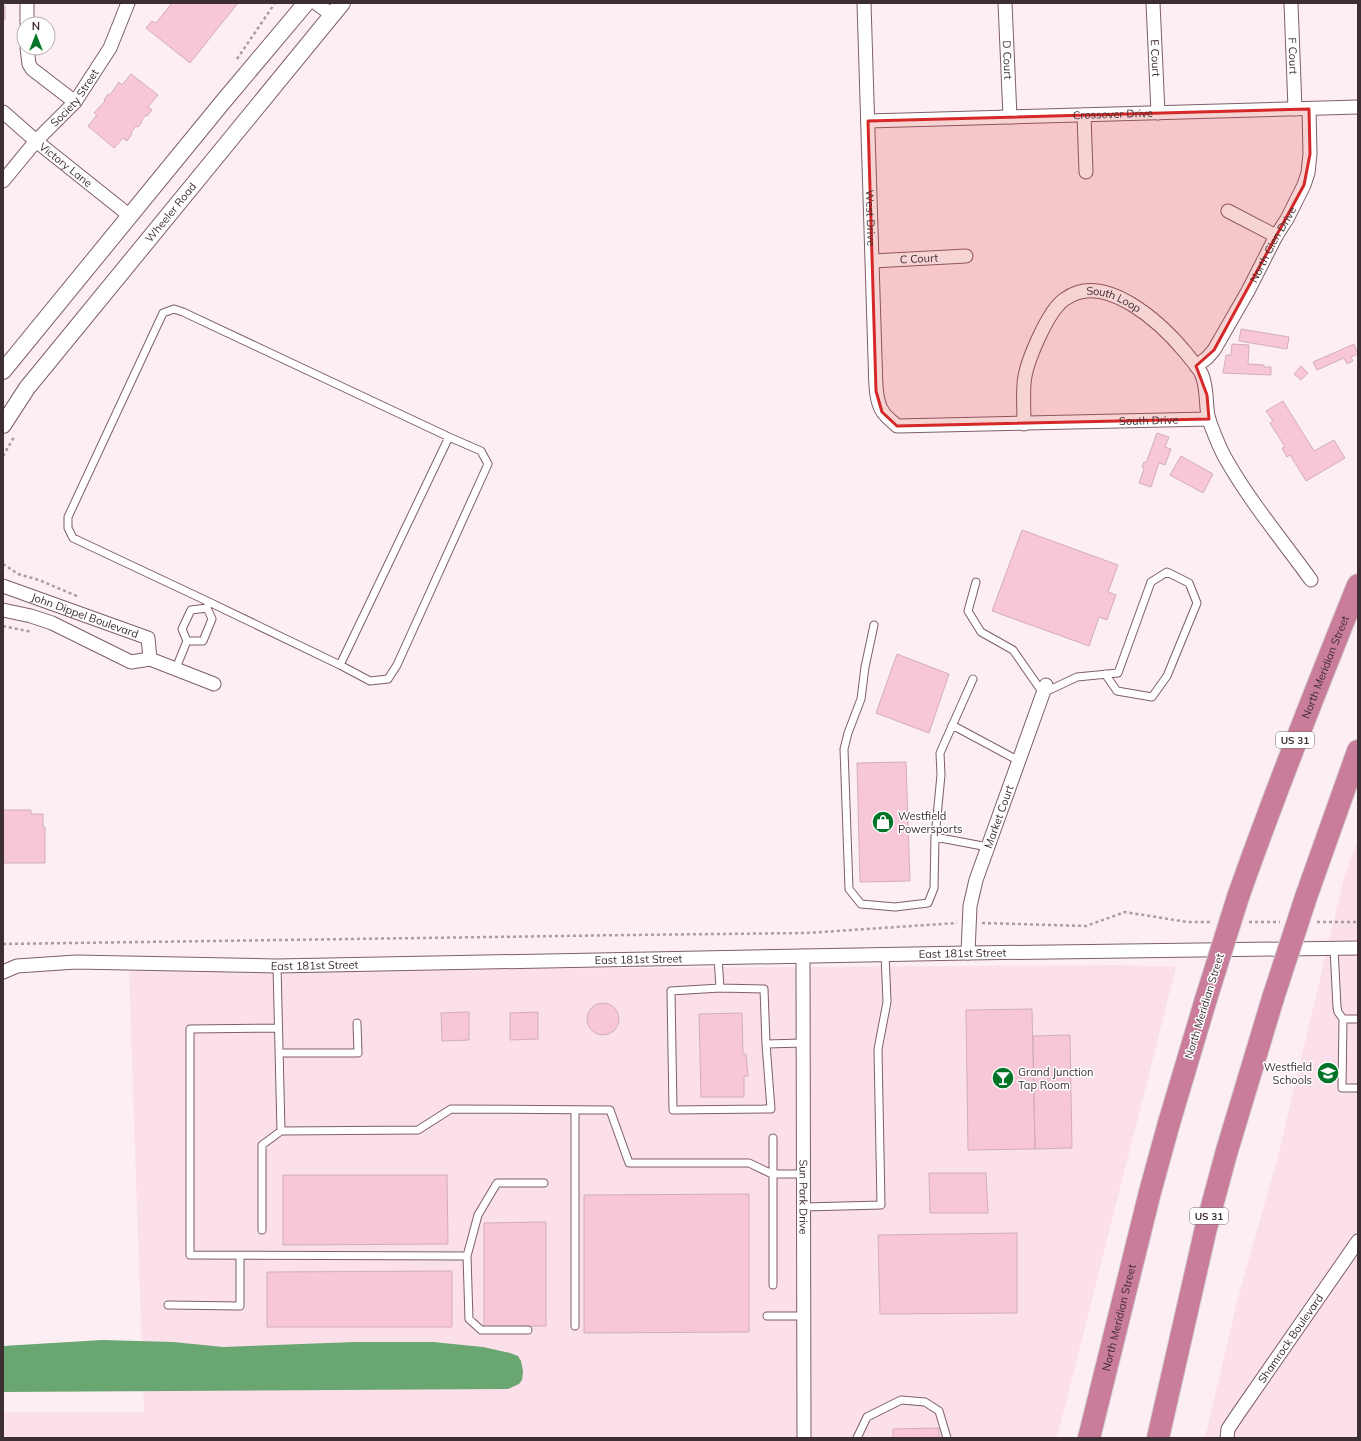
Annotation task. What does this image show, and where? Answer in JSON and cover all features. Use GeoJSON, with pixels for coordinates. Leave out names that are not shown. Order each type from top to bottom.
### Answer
{"type":"FeatureCollection","features":[{"type":"Feature","properties":{"kind":"highway","name":"North Meridian Street"},"geometry":{"type":"LineString","coordinates":[[1089,1438],[1150,1192],[1171,1115],[1238,897],[1266,816],[1358,585]]}},
{"type":"Feature","properties":{"kind":"highway","name":"US 31"},"geometry":{"type":"LineString","coordinates":[[1158,1438],[1205,1232],[1230,1139],[1273,998],[1306,897],[1358,751]]}},
{"type":"Feature","properties":{"kind":"street"},"geometry":{"type":"LineString","coordinates":[[27,3],[27,16]]}},
{"type":"Feature","properties":{"kind":"street","name":"Society Street"},"geometry":{"type":"LineString","coordinates":[[3,181],[36,141],[75,102],[110,48],[128,3]]}},
{"type":"Feature","properties":{"kind":"street"},"geometry":{"type":"LineString","coordinates":[[3,371],[306,3]]}},
{"type":"Feature","properties":{"kind":"street"},"geometry":{"type":"LineString","coordinates":[[316,3],[337,9]]}},
{"type":"Feature","properties":{"kind":"street","name":"West Drive"},"geometry":{"type":"LineString","coordinates":[[864,3],[876,391],[882,412],[897,426]]}},
{"type":"Feature","properties":{"kind":"street","name":"D Court"},"geometry":{"type":"LineString","coordinates":[[1005,3],[1010,117]]}},
{"type":"Feature","properties":{"kind":"street","name":"E Court"},"geometry":{"type":"LineString","coordinates":[[1153,3],[1158,113]]}},
{"type":"Feature","properties":{"kind":"street","name":"F Court"},"geometry":{"type":"LineString","coordinates":[[1291,3],[1295,109]]}},
{"type":"Feature","properties":{"kind":"street","name":"Wheeler Road"},"geometry":{"type":"LineString","coordinates":[[3,426],[27,388],[337,9]]}},
{"type":"Feature","properties":{"kind":"street"},"geometry":{"type":"LineString","coordinates":[[27,56],[32,69],[75,102]]}},
{"type":"Feature","properties":{"kind":"street","name":"Crossover Drive"},"geometry":{"type":"LineString","coordinates":[[868,121],[1358,107]]}},
{"type":"Feature","properties":{"kind":"street","name":"North Glen Drive"},"geometry":{"type":"LineString","coordinates":[[1196,366],[1207,358],[1214,350],[1248,291],[1304,185],[1308,173],[1310,154],[1308,109]]}},
{"type":"Feature","properties":{"kind":"street","name":"Victory Lane"},"geometry":{"type":"LineString","coordinates":[[3,112],[36,141],[130,216]]}},
{"type":"Feature","properties":{"kind":"street"},"geometry":{"type":"LineString","coordinates":[[1084,115],[1086,172]]}},
{"type":"Feature","properties":{"kind":"street"},"geometry":{"type":"LineString","coordinates":[[1228,211],[1276,236]]}},
{"type":"Feature","properties":{"kind":"street","name":"C Court"},"geometry":{"type":"LineString","coordinates":[[873,261],[966,256]]}},
{"type":"Feature","properties":{"kind":"street","name":"South Loop"},"geometry":{"type":"LineString","coordinates":[[1024,424],[1024,384],[1026,374],[1042,330],[1052,312],[1059,303],[1073,294],[1080,292],[1103,291],[1131,303],[1172,336],[1202,375],[1207,395],[1209,419]]}},
{"type":"Feature","properties":{"kind":"street"},"geometry":{"type":"LineString","coordinates":[[1209,419],[1226,459],[1241,484],[1311,580]]}},
{"type":"Feature","properties":{"kind":"street","name":"South Drive"},"geometry":{"type":"LineString","coordinates":[[897,426],[1209,419]]}},
{"type":"Feature","properties":{"kind":"street","name":"John Dippel Boulevard"},"geometry":{"type":"LineString","coordinates":[[3,586],[148,638],[150,659]]}},
{"type":"Feature","properties":{"kind":"street","name":"John Dippel Boulevard"},"geometry":{"type":"LineString","coordinates":[[3,610],[52,622],[131,662],[150,659],[214,684]]}},
{"type":"Feature","properties":{"kind":"street","name":"Market Court"},"geometry":{"type":"LineString","coordinates":[[968,953],[970,906],[976,880],[1044,689]]}},
{"type":"Feature","properties":{"kind":"street","name":"East 181st Street"},"geometry":{"type":"LineString","coordinates":[[3,972],[17,966],[76,962],[276,966],[886,954],[1358,948]]}},
{"type":"Feature","properties":{"kind":"street","name":"Sun Park Drive"},"geometry":{"type":"LineString","coordinates":[[803,956],[804,1438]]}},
{"type":"Feature","properties":{"kind":"street","name":"East 181st Street"},"geometry":{"type":"LineString","coordinates":[[3,960],[17,966]]}},
{"type":"Feature","properties":{"kind":"street","name":"Shamrock Boulevard"},"geometry":{"type":"LineString","coordinates":[[1227,1438],[1228,1429],[1358,1241]]}},
{"type":"Feature","properties":{"kind":"lane"},"geometry":{"type":"LineString","coordinates":[[174,309],[183,312],[481,452],[488,464],[397,665],[388,679],[370,681],[340,665],[208,605],[73,538],[68,528],[68,517],[162,313],[174,309]]}},
{"type":"Feature","properties":{"kind":"lane"},"geometry":{"type":"LineString","coordinates":[[340,665],[449,437]]}},
{"type":"Feature","properties":{"kind":"lane"},"geometry":{"type":"LineString","coordinates":[[976,582],[968,611],[980,632],[1013,650],[1044,689],[1077,677],[1105,674],[1118,673],[1151,582],[1167,572],[1189,583],[1197,603],[1167,676],[1152,697],[1117,691],[1105,674]]}},
{"type":"Feature","properties":{"kind":"lane"},"geometry":{"type":"LineString","coordinates":[[187,641],[203,641],[212,619],[208,605]]}},
{"type":"Feature","properties":{"kind":"lane"},"geometry":{"type":"LineString","coordinates":[[176,668],[187,641],[182,629],[191,610],[208,605]]}},
{"type":"Feature","properties":{"kind":"lane"},"geometry":{"type":"LineString","coordinates":[[874,625],[865,667],[861,699],[848,733],[844,749],[849,889],[861,904],[895,907],[928,903],[934,888],[935,837],[941,775],[940,753],[973,679]]}},
{"type":"Feature","properties":{"kind":"lane"},"geometry":{"type":"LineString","coordinates":[[952,725],[1019,761]]}},
{"type":"Feature","properties":{"kind":"lane"},"geometry":{"type":"LineString","coordinates":[[935,837],[988,847]]}},
{"type":"Feature","properties":{"kind":"lane"},"geometry":{"type":"LineString","coordinates":[[1334,948],[1337,1007],[1338,1012],[1343,1019],[1342,1088],[1358,1088]]}},
{"type":"Feature","properties":{"kind":"lane"},"geometry":{"type":"LineString","coordinates":[[804,1207],[881,1205],[878,1049],[887,1002],[886,954]]}},
{"type":"Feature","properties":{"kind":"lane"},"geometry":{"type":"LineString","coordinates":[[718,957],[720,988]]}},
{"type":"Feature","properties":{"kind":"lane"},"geometry":{"type":"LineString","coordinates":[[276,966],[281,1131]]}},
{"type":"Feature","properties":{"kind":"lane"},"geometry":{"type":"LineString","coordinates":[[720,988],[764,989],[766,1044],[771,1109],[673,1110],[671,990],[720,988]]}},
{"type":"Feature","properties":{"kind":"lane"},"geometry":{"type":"LineString","coordinates":[[1343,1019],[1358,1019]]}},
{"type":"Feature","properties":{"kind":"lane"},"geometry":{"type":"LineString","coordinates":[[279,1053],[358,1053],[357,1023]]}},
{"type":"Feature","properties":{"kind":"lane"},"geometry":{"type":"LineString","coordinates":[[278,1028],[190,1029],[190,1255],[467,1256]]}},
{"type":"Feature","properties":{"kind":"lane"},"geometry":{"type":"LineString","coordinates":[[766,1044],[803,1043]]}},
{"type":"Feature","properties":{"kind":"lane"},"geometry":{"type":"LineString","coordinates":[[262,1230],[262,1145],[281,1131],[418,1130],[451,1109],[610,1110],[628,1163],[749,1163],[772,1174],[804,1174]]}},
{"type":"Feature","properties":{"kind":"lane"},"geometry":{"type":"LineString","coordinates":[[575,1110],[575,1326]]}},
{"type":"Feature","properties":{"kind":"lane"},"geometry":{"type":"LineString","coordinates":[[773,1138],[773,1285]]}},
{"type":"Feature","properties":{"kind":"lane"},"geometry":{"type":"LineString","coordinates":[[528,1330],[481,1330],[469,1319],[467,1256],[478,1215],[497,1182],[544,1183]]}},
{"type":"Feature","properties":{"kind":"lane"},"geometry":{"type":"LineString","coordinates":[[168,1305],[240,1306],[240,1255]]}},
{"type":"Feature","properties":{"kind":"lane"},"geometry":{"type":"LineString","coordinates":[[767,1316],[804,1316]]}},
{"type":"Feature","properties":{"kind":"lane"},"geometry":{"type":"LineString","coordinates":[[857,1438],[867,1417],[901,1400],[925,1402],[939,1411],[947,1438]]}},
{"type":"Feature","properties":{"kind":"path"},"geometry":{"type":"LineString","coordinates":[[3,564],[18,574],[39,580],[82,598]]}},
{"type":"Feature","properties":{"kind":"path"},"geometry":{"type":"LineString","coordinates":[[3,944],[807,933],[969,923],[1086,926],[1125,912],[1187,922],[1219,922]]}},
{"type":"Feature","properties":{"kind":"path"},"geometry":{"type":"LineString","coordinates":[[1243,922],[1283,922]]}},
{"type":"Feature","properties":{"kind":"path"},"geometry":{"type":"LineString","coordinates":[[1315,922],[1358,922]]}},
{"type":"Feature","properties":{"kind":"highlighted area"},"geometry":{"type":"Polygon","coordinates":[[[1309,109],[1310,154],[1304,185],[1214,350],[1196,366],[1207,395],[1209,419],[897,426],[882,412],[876,391],[868,121],[1309,109]]]}},
{"type":"Feature","properties":{"kind":"shaded area","name":"Westfield Schools"},"geometry":{"type":"Polygon","coordinates":[[[1358,839],[1358,1438],[1205,1438],[1237,1302],[1278,1156],[1344,878],[1358,839]]]}},
{"type":"Feature","properties":{"kind":"shaded area"},"geometry":{"type":"Polygon","coordinates":[[[1120,965],[1176,967],[1057,1438],[3,1438],[3,1412],[144,1412],[129,971],[1120,965]]]}},
{"type":"Feature","properties":{"kind":"shaded area"},"geometry":{"type":"Polygon","coordinates":[[[102,1340],[173,1342],[223,1347],[355,1342],[433,1342],[483,1347],[510,1353],[518,1356],[521,1361],[523,1371],[522,1380],[519,1384],[508,1389],[3,1392],[3,1346],[102,1340]]]}},
{"type":"Feature","properties":{"kind":"building"},"geometry":{"type":"Polygon","coordinates":[[[172,3],[238,3],[190,63],[146,28],[152,21],[156,23],[172,3]]]}},
{"type":"Feature","properties":{"kind":"building"},"geometry":{"type":"Polygon","coordinates":[[[3,6],[5,6],[5,20],[3,20],[3,6]]]}},
{"type":"Feature","properties":{"kind":"building"},"geometry":{"type":"Polygon","coordinates":[[[131,74],[158,95],[148,107],[152,110],[141,121],[142,122],[138,127],[136,126],[127,141],[123,138],[114,148],[88,126],[97,115],[94,113],[105,101],[104,100],[108,94],[110,95],[119,82],[122,85],[131,74]]]}},
{"type":"Feature","properties":{"kind":"building"},"geometry":{"type":"Polygon","coordinates":[[[1241,329],[1289,337],[1287,349],[1239,341],[1241,329]]]}},
{"type":"Feature","properties":{"kind":"building"},"geometry":{"type":"Polygon","coordinates":[[[1232,344],[1249,345],[1248,364],[1271,367],[1271,375],[1223,373],[1226,355],[1231,355],[1232,344]]]}},
{"type":"Feature","properties":{"kind":"building"},"geometry":{"type":"Polygon","coordinates":[[[1354,344],[1358,354],[1351,357],[1353,361],[1347,364],[1344,358],[1317,370],[1313,362],[1354,344]]]}},
{"type":"Feature","properties":{"kind":"building"},"geometry":{"type":"Polygon","coordinates":[[[1301,366],[1308,373],[1301,380],[1294,374],[1301,366]]]}},
{"type":"Feature","properties":{"kind":"building"},"geometry":{"type":"Polygon","coordinates":[[[1283,401],[1314,451],[1334,440],[1345,458],[1306,481],[1290,455],[1287,457],[1282,448],[1285,447],[1270,423],[1273,421],[1266,411],[1283,401]]]}},
{"type":"Feature","properties":{"kind":"building"},"geometry":{"type":"Polygon","coordinates":[[[1157,433],[1169,437],[1165,447],[1171,449],[1165,465],[1159,463],[1151,487],[1139,483],[1144,469],[1142,467],[1144,462],[1146,463],[1157,433]]]}},
{"type":"Feature","properties":{"kind":"building"},"geometry":{"type":"Polygon","coordinates":[[[1181,456],[1213,474],[1203,493],[1170,475],[1181,456]]]}},
{"type":"Feature","properties":{"kind":"building"},"geometry":{"type":"Polygon","coordinates":[[[1022,530],[1118,565],[1108,592],[1116,595],[1107,620],[1099,617],[1089,646],[992,611],[1022,530]]]}},
{"type":"Feature","properties":{"kind":"building"},"geometry":{"type":"Polygon","coordinates":[[[897,654],[949,674],[929,733],[876,713],[897,654]]]}},
{"type":"Feature","properties":{"kind":"building","name":"Westfield Powersports"},"geometry":{"type":"Polygon","coordinates":[[[906,762],[910,881],[860,882],[857,763],[906,762]]]}},
{"type":"Feature","properties":{"kind":"building"},"geometry":{"type":"Polygon","coordinates":[[[3,810],[31,810],[31,814],[43,814],[43,827],[45,827],[45,863],[3,863],[3,810]]]}},
{"type":"Feature","properties":{"kind":"building"},"geometry":{"type":"Polygon","coordinates":[[[606,1003],[612,1005],[617,1010],[619,1019],[617,1028],[612,1033],[600,1035],[594,1033],[589,1028],[587,1016],[589,1010],[594,1005],[606,1003]]]}},
{"type":"Feature","properties":{"kind":"building"},"geometry":{"type":"Polygon","coordinates":[[[1032,1009],[1035,1149],[968,1150],[966,1010],[1032,1009]]]}},
{"type":"Feature","properties":{"kind":"building"},"geometry":{"type":"Polygon","coordinates":[[[469,1012],[469,1040],[442,1041],[441,1013],[469,1012]]]}},
{"type":"Feature","properties":{"kind":"building"},"geometry":{"type":"Polygon","coordinates":[[[538,1012],[538,1039],[510,1040],[510,1013],[538,1012]]]}},
{"type":"Feature","properties":{"kind":"building"},"geometry":{"type":"Polygon","coordinates":[[[742,1013],[743,1054],[746,1054],[748,1076],[744,1076],[744,1097],[701,1097],[699,1014],[742,1013]]]}},
{"type":"Feature","properties":{"kind":"building"},"geometry":{"type":"Polygon","coordinates":[[[1070,1035],[1072,1148],[1035,1149],[1033,1036],[1070,1035]]]}},
{"type":"Feature","properties":{"kind":"building"},"geometry":{"type":"Polygon","coordinates":[[[929,1173],[986,1173],[988,1213],[930,1213],[929,1173]]]}},
{"type":"Feature","properties":{"kind":"building"},"geometry":{"type":"Polygon","coordinates":[[[283,1175],[447,1175],[448,1244],[283,1245],[283,1175]]]}},
{"type":"Feature","properties":{"kind":"building"},"geometry":{"type":"Polygon","coordinates":[[[749,1194],[749,1332],[584,1333],[584,1195],[749,1194]]]}},
{"type":"Feature","properties":{"kind":"building"},"geometry":{"type":"Polygon","coordinates":[[[546,1222],[546,1326],[484,1327],[484,1223],[546,1222]]]}},
{"type":"Feature","properties":{"kind":"building"},"geometry":{"type":"Polygon","coordinates":[[[1017,1233],[1017,1313],[880,1314],[878,1235],[1017,1233]]]}},
{"type":"Feature","properties":{"kind":"building"},"geometry":{"type":"Polygon","coordinates":[[[452,1271],[452,1327],[267,1327],[267,1272],[452,1271]]]}},
{"type":"Feature","properties":{"kind":"building"},"geometry":{"type":"Polygon","coordinates":[[[939,1428],[939,1438],[893,1438],[893,1429],[939,1428]]]}},
{"type":"Feature","properties":{"kind":"place","name":"Westfield Powersports"},"geometry":{"type":"Point","coordinates":[883,822]}},
{"type":"Feature","properties":{"kind":"place","name":"Westfield Schools"},"geometry":{"type":"Point","coordinates":[1328,1073]}},
{"type":"Feature","properties":{"kind":"place","name":"Grand Junction Tap Room"},"geometry":{"type":"Point","coordinates":[1003,1078]}}]}
